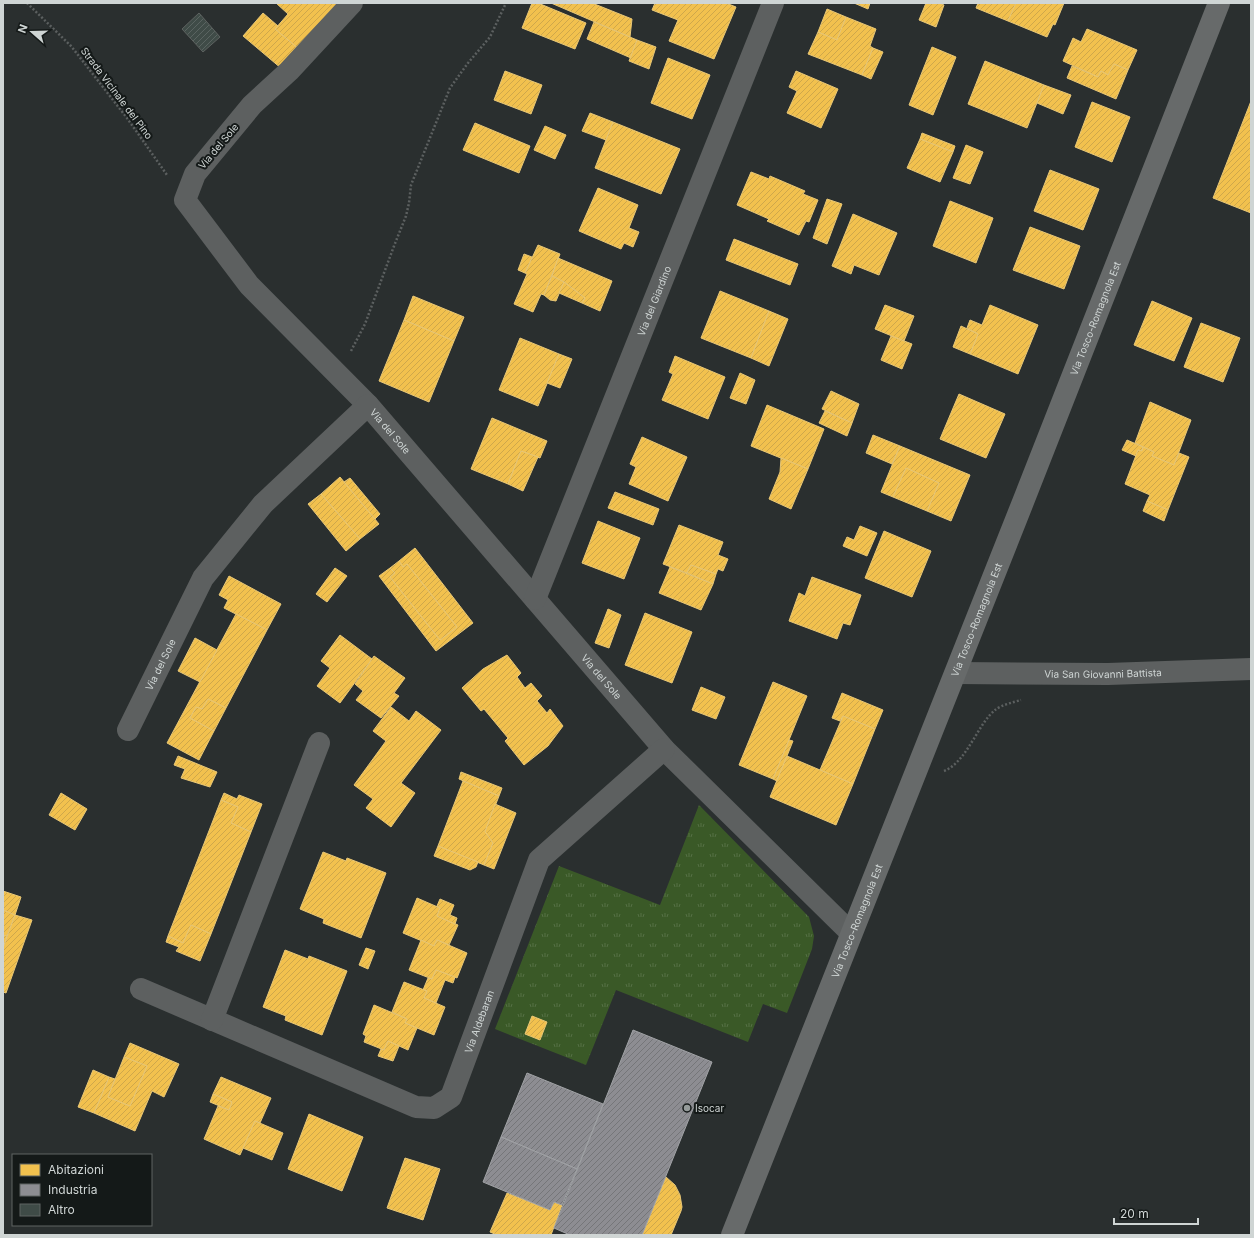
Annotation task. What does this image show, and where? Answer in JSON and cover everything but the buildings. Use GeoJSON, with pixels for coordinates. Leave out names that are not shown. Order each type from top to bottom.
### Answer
{"type":"FeatureCollection","features":[{"type":"Feature","properties":{"kind":"main road","name":"Via Tosco-Romagnola Est"},"geometry":{"type":"LineString","coordinates":[[732,1235],[956,673],[1219,3]]}},
{"type":"Feature","properties":{"kind":"street","name":"Via del Sole"},"geometry":{"type":"LineString","coordinates":[[352,3],[289,71],[252,105],[195,174],[185,200],[249,285],[368,405],[664,749],[851,934]]}},
{"type":"Feature","properties":{"kind":"street","name":"Via del Giardino"},"geometry":{"type":"LineString","coordinates":[[534,599],[773,3]]}},
{"type":"Feature","properties":{"kind":"street","name":"Via del Sole"},"geometry":{"type":"LineString","coordinates":[[128,730],[202,578],[263,504],[368,405]]}},
{"type":"Feature","properties":{"kind":"street","name":"Via San Giovanni Battista"},"geometry":{"type":"LineString","coordinates":[[956,673],[1108,674],[1251,669]]}},
{"type":"Feature","properties":{"kind":"street"},"geometry":{"type":"LineString","coordinates":[[212,1020],[320,743]]}},
{"type":"Feature","properties":{"kind":"street","name":"Via Aldebaran"},"geometry":{"type":"LineString","coordinates":[[140,989],[416,1107],[434,1108],[451,1097],[539,860],[664,749]]}},
{"type":"Feature","properties":{"kind":"path","name":"Strada Vicinale del Pino"},"geometry":{"type":"LineString","coordinates":[[26,3],[71,46],[127,118],[185,200]]}},
{"type":"Feature","properties":{"kind":"path"},"geometry":{"type":"LineString","coordinates":[[339,375],[365,324],[406,216],[411,185],[450,88],[490,37],[506,3]]}},
{"type":"Feature","properties":{"kind":"path"},"geometry":{"type":"LineString","coordinates":[[918,767],[937,774],[949,769],[972,742],[984,723],[996,709],[1026,700]]}},
{"type":"Feature","properties":{"kind":"green space"},"geometry":{"type":"Polygon","coordinates":[[[699,805],[809,917],[814,936],[812,949],[787,1013],[763,1004],[748,1042],[616,990],[586,1065],[495,1029],[559,866],[660,905],[699,805]]]}},
{"type":"Feature","properties":{"kind":"place","name":"Isocar"},"geometry":{"type":"Point","coordinates":[687,1108]}}]}
